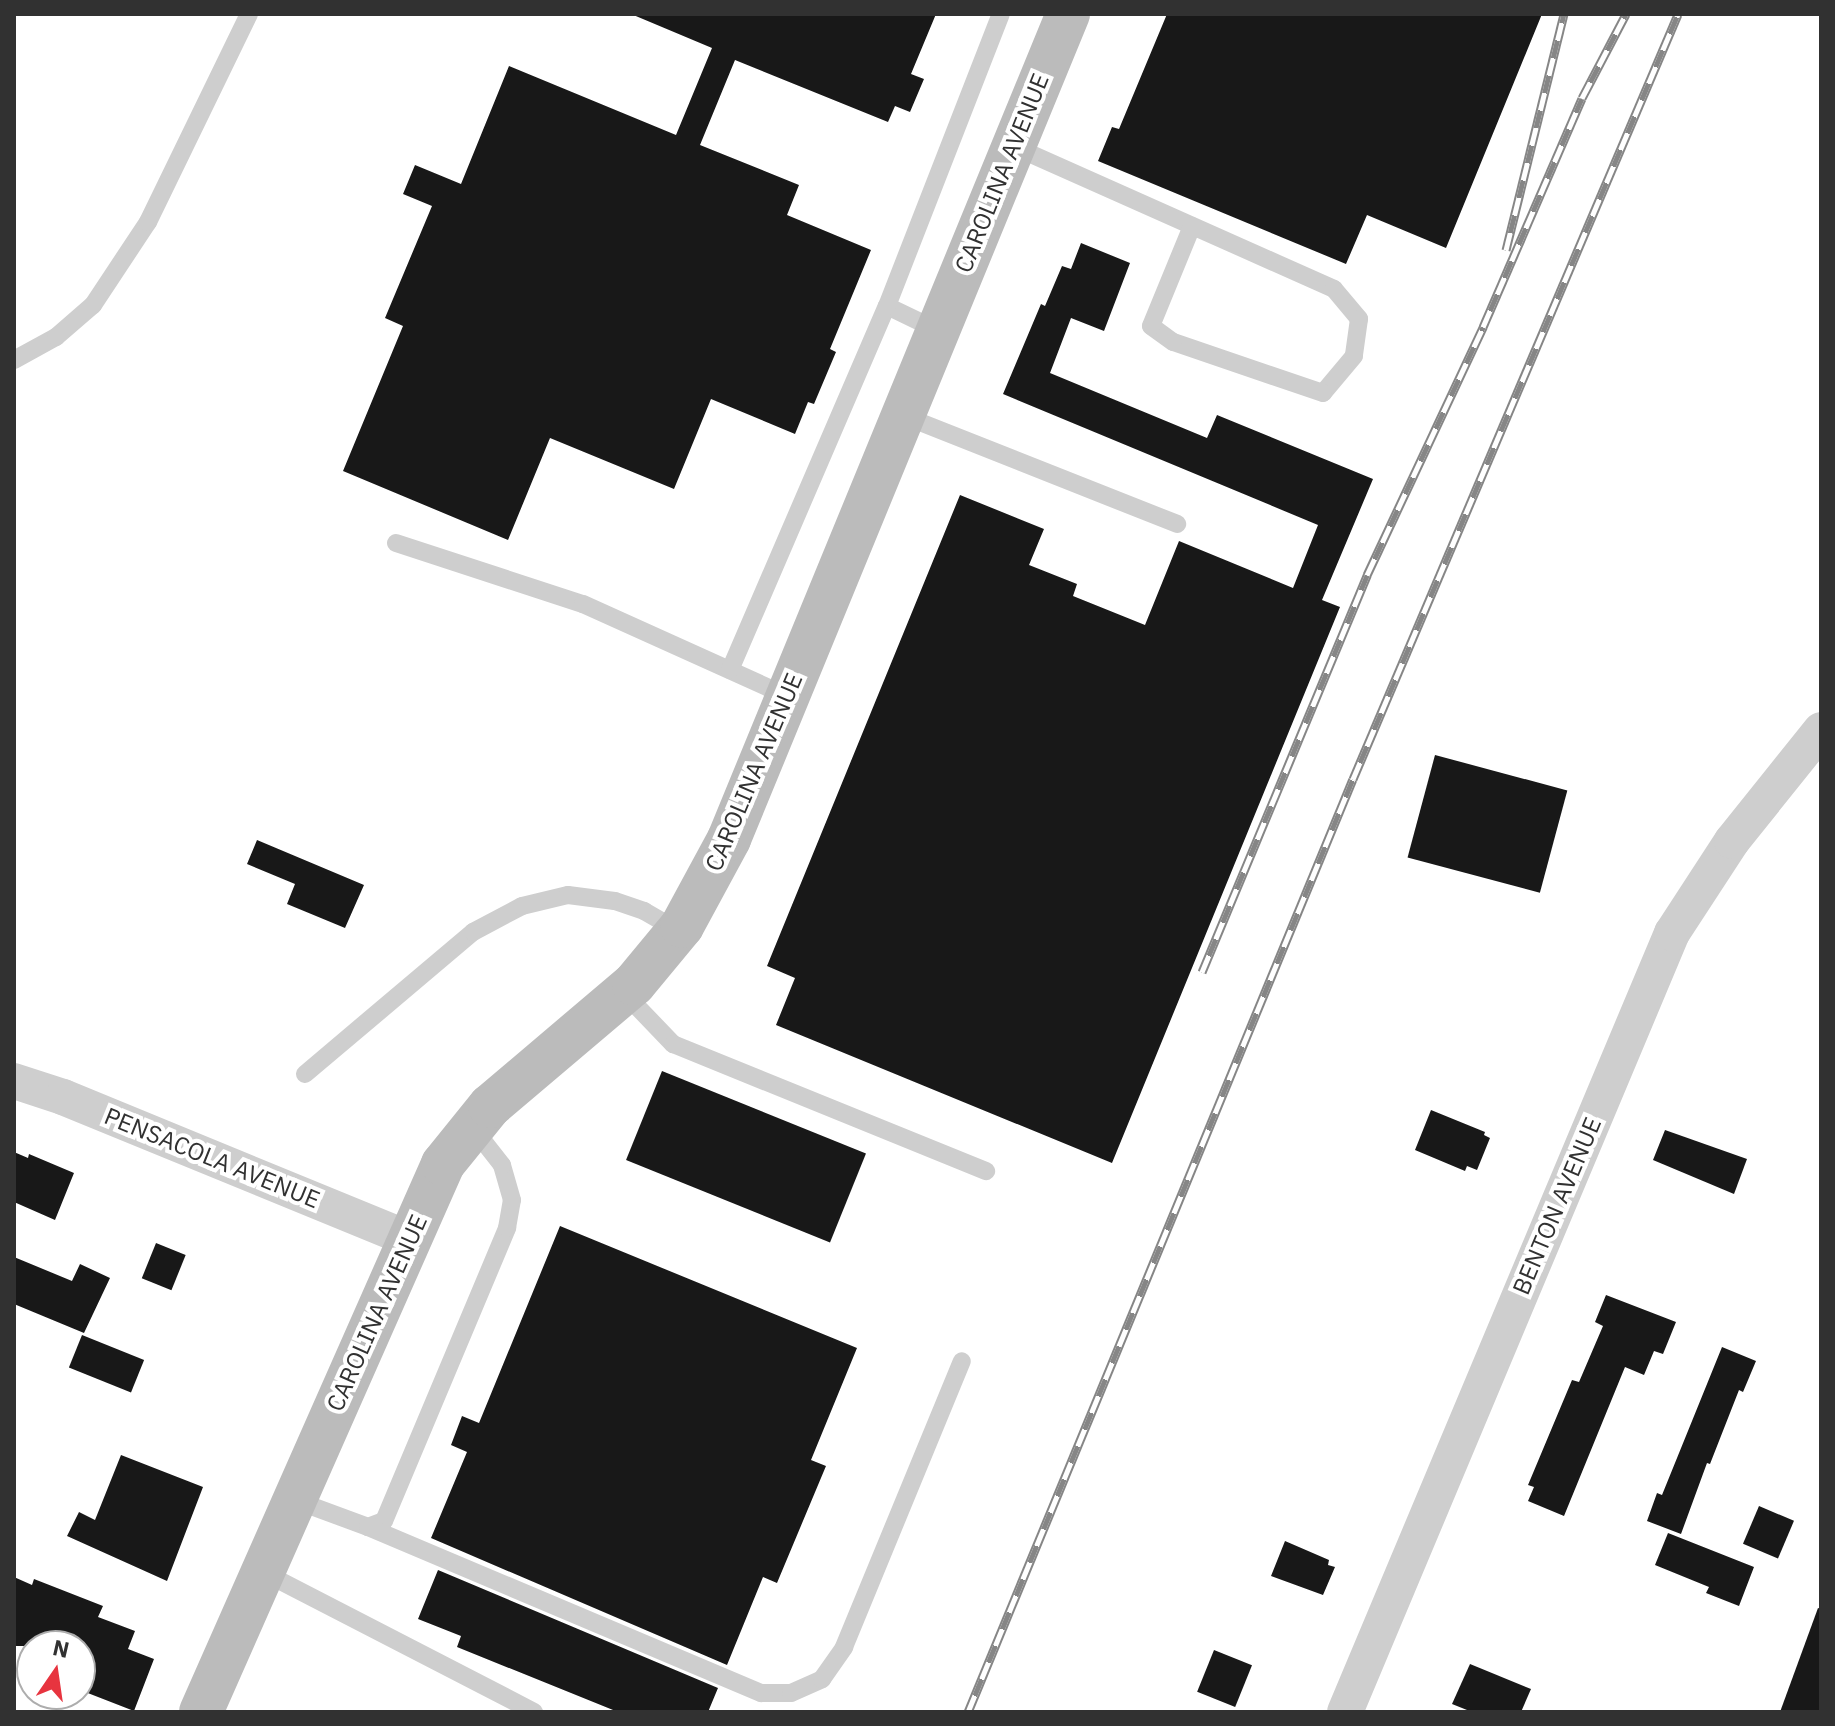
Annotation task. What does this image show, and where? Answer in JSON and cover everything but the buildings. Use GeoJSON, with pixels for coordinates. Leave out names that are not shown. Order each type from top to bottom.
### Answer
{"type":"FeatureCollection","features":[{"type":"Feature","properties":{"kind":"street","name":"CAROLINA AVENUE"},"geometry":{"type":"LineString","coordinates":[[201,1712],[443,1164],[490,1106],[624,993],[678,931],[729,839],[1068,14]]}},
{"type":"Feature","properties":{"kind":"street","name":"BENTON AVENUE"},"geometry":{"type":"LineString","coordinates":[[1345,1712],[1672,933],[1732,841],[1821,730]]}},
{"type":"Feature","properties":{"kind":"street","name":"PENSACOLA AVENUE"},"geometry":{"type":"LineString","coordinates":[[14,1081],[63,1097],[409,1239]]}},
{"type":"Feature","properties":{"kind":"lane"},"geometry":{"type":"LineString","coordinates":[[14,360],[56,337],[93,305],[148,222],[249,14]]}},
{"type":"Feature","properties":{"kind":"lane"},"geometry":{"type":"LineString","coordinates":[[730,670],[887,306],[1001,14]]}},
{"type":"Feature","properties":{"kind":"lane"},"geometry":{"type":"LineString","coordinates":[[1013,146],[1334,289],[1359,319],[1354,356],[1323,393],[1173,342],[1151,326],[1192,226]]}},
{"type":"Feature","properties":{"kind":"lane"},"geometry":{"type":"LineString","coordinates":[[887,306],[937,330]]}},
{"type":"Feature","properties":{"kind":"lane"},"geometry":{"type":"LineString","coordinates":[[902,415],[1177,524]]}},
{"type":"Feature","properties":{"kind":"lane"},"geometry":{"type":"LineString","coordinates":[[396,543],[583,604],[787,696]]}},
{"type":"Feature","properties":{"kind":"lane"},"geometry":{"type":"LineString","coordinates":[[305,1074],[473,932],[522,906],[568,895],[615,901],[644,911],[678,931]]}},
{"type":"Feature","properties":{"kind":"lane"},"geometry":{"type":"LineString","coordinates":[[624,993],[673,1044],[986,1171]]}},
{"type":"Feature","properties":{"kind":"lane"},"geometry":{"type":"LineString","coordinates":[[368,1527],[384,1521],[507,1228],[512,1200],[502,1165],[473,1128]]}},
{"type":"Feature","properties":{"kind":"lane"},"geometry":{"type":"LineString","coordinates":[[295,1500],[368,1527],[761,1693],[791,1693],[822,1679],[844,1647],[962,1361]]}},
{"type":"Feature","properties":{"kind":"lane"},"geometry":{"type":"LineString","coordinates":[[263,1572],[534,1712]]}},
{"type":"Feature","properties":{"kind":"railway"},"geometry":{"type":"LineString","coordinates":[[1506,250],[1564,14]]}},
{"type":"Feature","properties":{"kind":"railway"},"geometry":{"type":"LineString","coordinates":[[1202,972],[1367,575],[1483,327],[1582,98],[1626,14]]}},
{"type":"Feature","properties":{"kind":"railway"},"geometry":{"type":"LineString","coordinates":[[968,1712],[1353,779],[1678,14]]}}]}
